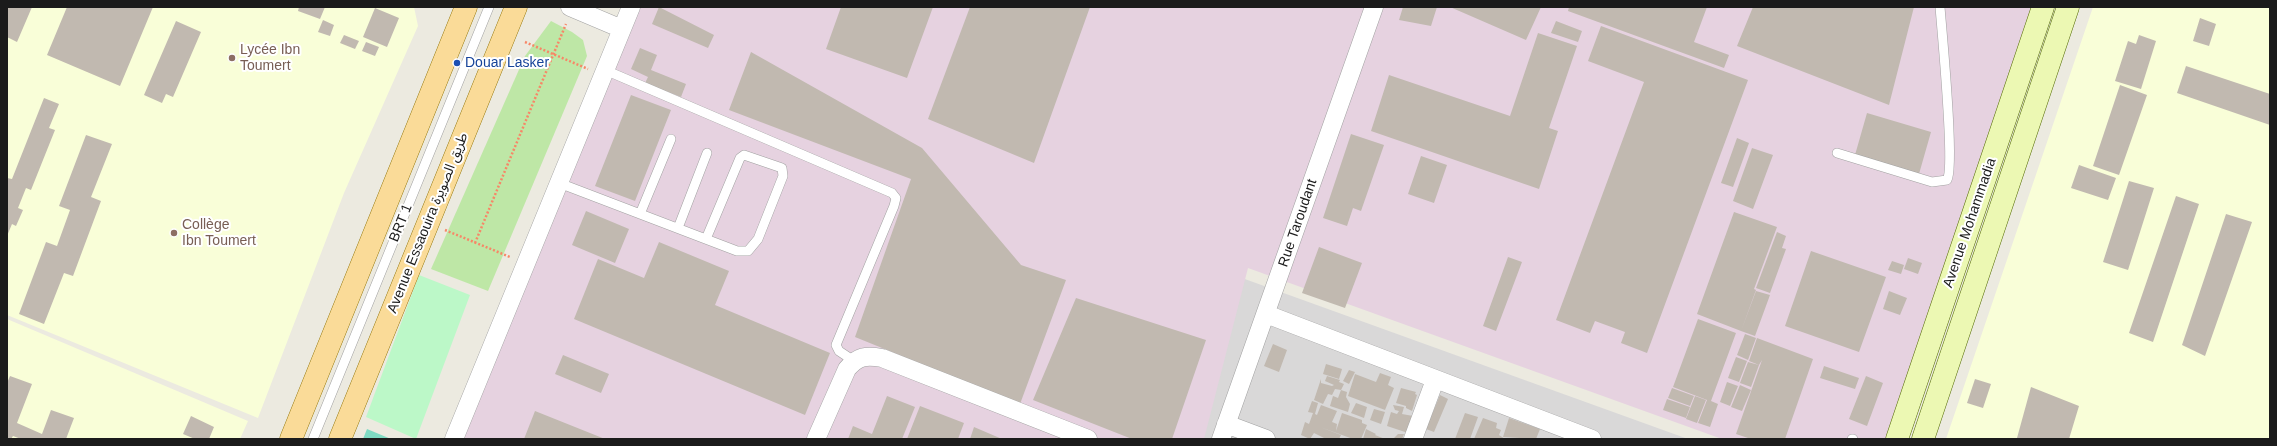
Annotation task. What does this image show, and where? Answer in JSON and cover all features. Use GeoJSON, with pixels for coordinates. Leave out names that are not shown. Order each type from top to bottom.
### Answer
{"type":"FeatureCollection","features":[{"type":"Feature","properties":{"kind":"main road"},"geometry":{"type":"LineString","coordinates":[[291,439],[466,7]]}},
{"type":"Feature","properties":{"kind":"main road","name":"Avenue Essaouira طريق الصويرة"},"geometry":{"type":"LineString","coordinates":[[340,439],[516,7]]}},
{"type":"Feature","properties":{"kind":"street"},"geometry":{"type":"LineString","coordinates":[[454,439],[631,7]]}},
{"type":"Feature","properties":{"kind":"street","name":"Rue Taroudant"},"geometry":{"type":"LineString","coordinates":[[1224,432],[1374,7]]}},
{"type":"Feature","properties":{"kind":"street","name":"Avenue Mohammadia"},"geometry":{"type":"LineString","coordinates":[[1897,439],[2043,7]]}},
{"type":"Feature","properties":{"kind":"street","name":"Avenue Mohammadia"},"geometry":{"type":"LineString","coordinates":[[1923,439],[2068,7]]}},
{"type":"Feature","properties":{"kind":"street"},"geometry":{"type":"LineString","coordinates":[[572,8],[622,29]]}},
{"type":"Feature","properties":{"kind":"street"},"geometry":{"type":"LineString","coordinates":[[2028,50],[2051,57]]}},
{"type":"Feature","properties":{"kind":"street"},"geometry":{"type":"LineString","coordinates":[[1966,235],[1989,243]]}},
{"type":"Feature","properties":{"kind":"street"},"geometry":{"type":"LineString","coordinates":[[1266,314],[1592,439]]}},
{"type":"Feature","properties":{"kind":"street"},"geometry":{"type":"LineString","coordinates":[[816,439],[847,369],[854,361],[862,356],[882,358],[1088,439]]}},
{"type":"Feature","properties":{"kind":"street"},"geometry":{"type":"LineString","coordinates":[[1413,439],[1435,380]]}},
{"type":"Feature","properties":{"kind":"street"},"geometry":{"type":"LineString","coordinates":[[1224,432],[1266,439]]}},
{"type":"Feature","properties":{"kind":"lane","name":"BRT 1"},"geometry":{"type":"LineString","coordinates":[[313,439],[489,7]]}},
{"type":"Feature","properties":{"kind":"lane"},"geometry":{"type":"LineString","coordinates":[[1837,153],[1932,182],[1947,180],[1950,176],[1940,7]]}},
{"type":"Feature","properties":{"kind":"lane"},"geometry":{"type":"LineString","coordinates":[[604,73],[892,193],[896,198],[894,206],[836,345],[839,351],[854,361]]}},
{"type":"Feature","properties":{"kind":"lane"},"geometry":{"type":"LineString","coordinates":[[640,214],[671,139]]}},
{"type":"Feature","properties":{"kind":"lane"},"geometry":{"type":"LineString","coordinates":[[678,228],[707,153]]}},
{"type":"Feature","properties":{"kind":"lane"},"geometry":{"type":"LineString","coordinates":[[559,183],[737,251],[748,251],[761,232],[783,176],[782,168],[744,155],[740,158],[706,239]]}},
{"type":"Feature","properties":{"kind":"path"},"geometry":{"type":"LineString","coordinates":[[475,243],[552,53],[572,8]]}},
{"type":"Feature","properties":{"kind":"path"},"geometry":{"type":"LineString","coordinates":[[525,42],[604,73]]}},
{"type":"Feature","properties":{"kind":"path"},"geometry":{"type":"LineString","coordinates":[[428,222],[526,264]]}},
{"type":"Feature","properties":{"kind":"shaded area"},"geometry":{"type":"Polygon","coordinates":[[[7,7],[414,7],[418,26],[344,193],[258,418],[7,315],[7,7]]]}},
{"type":"Feature","properties":{"kind":"shaded area"},"geometry":{"type":"Polygon","coordinates":[[[637,7],[2038,7],[1890,439],[1722,439],[1248,268],[1204,439],[459,439],[637,7]]]}},
{"type":"Feature","properties":{"kind":"shaded area"},"geometry":{"type":"Polygon","coordinates":[[[2093,7],[2266,7],[2270,9],[2270,439],[1946,439],[2093,7]]]}},
{"type":"Feature","properties":{"kind":"shaded area"},"geometry":{"type":"Polygon","coordinates":[[[1242,278],[1688,439],[1201,439],[1242,278]]]}},
{"type":"Feature","properties":{"kind":"shaded area"},"geometry":{"type":"Polygon","coordinates":[[[7,319],[248,421],[240,439],[7,439],[7,319]]]}},
{"type":"Feature","properties":{"kind":"green space"},"geometry":{"type":"Polygon","coordinates":[[[551,21],[572,32],[583,40],[587,56],[488,291],[431,269],[525,56],[551,21]]]}},
{"type":"Feature","properties":{"kind":"green space"},"geometry":{"type":"Polygon","coordinates":[[[419,275],[470,295],[416,439],[366,417],[419,275]]]}},
{"type":"Feature","properties":{"kind":"green space"},"geometry":{"type":"Polygon","coordinates":[[[367,429],[391,439],[363,439],[367,429]]]}},
{"type":"Feature","properties":{"kind":"building"},"geometry":{"type":"Polygon","coordinates":[[[7,7],[32,7],[17,42],[7,37],[7,7]]]}},
{"type":"Feature","properties":{"kind":"building"},"geometry":{"type":"Polygon","coordinates":[[[67,7],[153,7],[120,86],[47,55],[67,7]]]}},
{"type":"Feature","properties":{"kind":"building"},"geometry":{"type":"Polygon","coordinates":[[[299,7],[325,7],[320,19],[298,11],[299,7]]]}},
{"type":"Feature","properties":{"kind":"building"},"geometry":{"type":"Polygon","coordinates":[[[659,7],[714,35],[708,48],[652,24],[659,7]]]}},
{"type":"Feature","properties":{"kind":"building"},"geometry":{"type":"Polygon","coordinates":[[[841,7],[933,7],[907,78],[826,49],[841,7]]]}},
{"type":"Feature","properties":{"kind":"building"},"geometry":{"type":"Polygon","coordinates":[[[970,7],[1090,7],[1034,163],[928,119],[970,7]]]}},
{"type":"Feature","properties":{"kind":"building"},"geometry":{"type":"Polygon","coordinates":[[[1403,7],[1437,7],[1431,26],[1399,20],[1403,7]]]}},
{"type":"Feature","properties":{"kind":"building"},"geometry":{"type":"Polygon","coordinates":[[[1450,7],[1541,7],[1526,40],[1450,7]]]}},
{"type":"Feature","properties":{"kind":"building"},"geometry":{"type":"Polygon","coordinates":[[[1569,7],[1707,7],[1694,42],[1729,55],[1724,68],[1568,11],[1569,7]]]}},
{"type":"Feature","properties":{"kind":"building"},"geometry":{"type":"Polygon","coordinates":[[[1753,7],[1914,7],[1889,105],[1737,46],[1753,7]]]}},
{"type":"Feature","properties":{"kind":"building"},"geometry":{"type":"Polygon","coordinates":[[[375,8],[399,18],[387,47],[363,37],[375,8]]]}},
{"type":"Feature","properties":{"kind":"building"},"geometry":{"type":"Polygon","coordinates":[[[2200,18],[2216,24],[2209,46],[2193,41],[2200,18]]]}},
{"type":"Feature","properties":{"kind":"building"},"geometry":{"type":"Polygon","coordinates":[[[323,20],[334,25],[330,36],[318,32],[323,20]]]}},
{"type":"Feature","properties":{"kind":"building"},"geometry":{"type":"Polygon","coordinates":[[[176,21],[201,32],[173,97],[166,94],[162,103],[144,95],[176,21]]]}},
{"type":"Feature","properties":{"kind":"building"},"geometry":{"type":"Polygon","coordinates":[[[1556,21],[1582,31],[1578,42],[1551,33],[1556,21]]]}},
{"type":"Feature","properties":{"kind":"building"},"geometry":{"type":"Polygon","coordinates":[[[1601,26],[1748,80],[1647,353],[1621,343],[1625,332],[1595,321],[1590,333],[1556,320],[1644,82],[1588,61],[1601,26]]]}},
{"type":"Feature","properties":{"kind":"building"},"geometry":{"type":"Polygon","coordinates":[[[1538,33],[1577,46],[1549,128],[1558,131],[1539,189],[1371,131],[1389,75],[1510,116],[1538,33]]]}},
{"type":"Feature","properties":{"kind":"building"},"geometry":{"type":"Polygon","coordinates":[[[344,35],[359,41],[355,49],[340,43],[344,35]]]}},
{"type":"Feature","properties":{"kind":"building"},"geometry":{"type":"Polygon","coordinates":[[[2139,35],[2156,41],[2141,89],[2115,81],[2128,41],[2136,44],[2139,35]]]}},
{"type":"Feature","properties":{"kind":"building"},"geometry":{"type":"Polygon","coordinates":[[[366,42],[379,47],[375,56],[362,51],[366,42]]]}},
{"type":"Feature","properties":{"kind":"building"},"geometry":{"type":"Polygon","coordinates":[[[640,48],[657,55],[651,70],[686,84],[681,97],[645,83],[648,77],[631,69],[640,48]]]}},
{"type":"Feature","properties":{"kind":"building"},"geometry":{"type":"Polygon","coordinates":[[[751,52],[922,148],[1021,265],[1066,280],[1020,404],[855,337],[911,179],[729,110],[751,52]]]}},
{"type":"Feature","properties":{"kind":"building"},"geometry":{"type":"Polygon","coordinates":[[[2186,66],[2270,94],[2270,125],[2177,93],[2186,66]]]}},
{"type":"Feature","properties":{"kind":"building"},"geometry":{"type":"Polygon","coordinates":[[[2120,85],[2147,95],[2119,175],[2093,166],[2120,85]]]}},
{"type":"Feature","properties":{"kind":"building"},"geometry":{"type":"Polygon","coordinates":[[[631,95],[671,110],[635,201],[595,186],[631,95]]]}},
{"type":"Feature","properties":{"kind":"building"},"geometry":{"type":"Polygon","coordinates":[[[44,98],[59,104],[49,128],[55,130],[31,190],[26,188],[18,208],[23,210],[16,226],[12,224],[7,236],[7,178],[12,179],[44,98]]]}},
{"type":"Feature","properties":{"kind":"building"},"geometry":{"type":"Polygon","coordinates":[[[1867,113],[1931,132],[1919,174],[1855,155],[1867,113]]]}},
{"type":"Feature","properties":{"kind":"building"},"geometry":{"type":"Polygon","coordinates":[[[1351,134],[1384,145],[1361,211],[1353,208],[1347,226],[1323,218],[1351,134]]]}},
{"type":"Feature","properties":{"kind":"building"},"geometry":{"type":"Polygon","coordinates":[[[86,135],[112,144],[91,197],[101,201],[73,276],[64,273],[44,324],[19,314],[46,242],[57,246],[70,210],[59,206],[86,135]]]}},
{"type":"Feature","properties":{"kind":"building"},"geometry":{"type":"Polygon","coordinates":[[[1737,138],[1749,143],[1733,187],[1721,183],[1737,138]]]}},
{"type":"Feature","properties":{"kind":"building"},"geometry":{"type":"Polygon","coordinates":[[[1752,148],[1773,155],[1753,209],[1733,201],[1752,148]]]}},
{"type":"Feature","properties":{"kind":"building"},"geometry":{"type":"Polygon","coordinates":[[[1421,156],[1447,165],[1434,203],[1408,194],[1421,156]]]}},
{"type":"Feature","properties":{"kind":"building"},"geometry":{"type":"Polygon","coordinates":[[[2079,165],[2116,178],[2108,200],[2071,188],[2079,165]]]}},
{"type":"Feature","properties":{"kind":"building"},"geometry":{"type":"Polygon","coordinates":[[[2129,181],[2154,188],[2128,270],[2103,262],[2129,181]]]}},
{"type":"Feature","properties":{"kind":"building"},"geometry":{"type":"Polygon","coordinates":[[[2176,196],[2199,204],[2153,342],[2129,333],[2176,196]]]}},
{"type":"Feature","properties":{"kind":"building"},"geometry":{"type":"Polygon","coordinates":[[[586,211],[629,229],[615,263],[572,245],[586,211]]]}},
{"type":"Feature","properties":{"kind":"building"},"geometry":{"type":"Polygon","coordinates":[[[1734,212],[1777,227],[1754,289],[1756,290],[1741,331],[1697,314],[1734,212]]]}},
{"type":"Feature","properties":{"kind":"building"},"geometry":{"type":"Polygon","coordinates":[[[2226,214],[2252,222],[2205,356],[2182,345],[2226,214]]]}},
{"type":"Feature","properties":{"kind":"building"},"geometry":{"type":"Polygon","coordinates":[[[1777,232],[1786,236],[1782,248],[1786,249],[1770,293],[1756,288],[1777,232]]]}},
{"type":"Feature","properties":{"kind":"building"},"geometry":{"type":"Polygon","coordinates":[[[659,242],[729,271],[715,305],[830,353],[805,415],[574,319],[598,259],[644,278],[659,242]]]}},
{"type":"Feature","properties":{"kind":"building"},"geometry":{"type":"Polygon","coordinates":[[[1319,247],[1362,263],[1345,308],[1302,293],[1319,247]]]}},
{"type":"Feature","properties":{"kind":"building"},"geometry":{"type":"Polygon","coordinates":[[[1811,251],[1886,277],[1859,352],[1785,326],[1811,251]]]}},
{"type":"Feature","properties":{"kind":"building"},"geometry":{"type":"Polygon","coordinates":[[[1508,257],[1522,262],[1496,331],[1483,326],[1508,257]]]}},
{"type":"Feature","properties":{"kind":"building"},"geometry":{"type":"Polygon","coordinates":[[[1908,258],[1922,263],[1918,274],[1904,269],[1908,258]]]}},
{"type":"Feature","properties":{"kind":"building"},"geometry":{"type":"Polygon","coordinates":[[[1892,261],[1904,265],[1901,274],[1888,270],[1892,261]]]}},
{"type":"Feature","properties":{"kind":"building"},"geometry":{"type":"Polygon","coordinates":[[[1756,291],[1770,295],[1755,336],[1741,331],[1756,291]]]}},
{"type":"Feature","properties":{"kind":"building"},"geometry":{"type":"Polygon","coordinates":[[[1889,291],[1907,298],[1900,315],[1883,309],[1889,291]]]}},
{"type":"Feature","properties":{"kind":"building"},"geometry":{"type":"Polygon","coordinates":[[[1076,298],[1206,340],[1172,439],[1132,439],[1033,400],[1076,298]]]}},
{"type":"Feature","properties":{"kind":"building"},"geometry":{"type":"Polygon","coordinates":[[[1698,319],[1736,333],[1711,401],[1718,404],[1710,427],[1698,423],[1707,400],[1673,387],[1698,319]]]}},
{"type":"Feature","properties":{"kind":"building"},"geometry":{"type":"Polygon","coordinates":[[[1745,334],[1756,338],[1748,360],[1737,355],[1745,334]]]}},
{"type":"Feature","properties":{"kind":"building"},"geometry":{"type":"Polygon","coordinates":[[[1757,338],[1813,359],[1785,439],[1751,439],[1736,434],[1762,360],[1759,365],[1749,361],[1757,338]]]}},
{"type":"Feature","properties":{"kind":"building"},"geometry":{"type":"Polygon","coordinates":[[[1273,344],[1287,350],[1279,372],[1264,366],[1273,344]]]}},
{"type":"Feature","properties":{"kind":"building"},"geometry":{"type":"Polygon","coordinates":[[[563,355],[609,374],[601,393],[555,374],[563,355]]]}},
{"type":"Feature","properties":{"kind":"building"},"geometry":{"type":"Polygon","coordinates":[[[1736,357],[1747,361],[1739,382],[1728,378],[1736,357]]]}},
{"type":"Feature","properties":{"kind":"building"},"geometry":{"type":"Polygon","coordinates":[[[1748,362],[1759,365],[1751,387],[1740,383],[1748,362]]]}},
{"type":"Feature","properties":{"kind":"building"},"geometry":{"type":"Polygon","coordinates":[[[1326,364],[1342,369],[1339,379],[1323,374],[1326,364]]]}},
{"type":"Feature","properties":{"kind":"building"},"geometry":{"type":"Polygon","coordinates":[[[1824,366],[1859,378],[1855,389],[1820,378],[1824,366]]]}},
{"type":"Feature","properties":{"kind":"building"},"geometry":{"type":"Polygon","coordinates":[[[1349,370],[1355,372],[1349,384],[1343,381],[1349,370]]]}},
{"type":"Feature","properties":{"kind":"building"},"geometry":{"type":"Polygon","coordinates":[[[1380,373],[1391,377],[1388,385],[1394,388],[1385,410],[1348,396],[1355,374],[1376,382],[1380,373]]]}},
{"type":"Feature","properties":{"kind":"building"},"geometry":{"type":"Polygon","coordinates":[[[10,376],[32,384],[17,423],[42,434],[51,410],[74,418],[66,439],[21,439],[13,436],[11,439],[7,439],[7,383],[10,376]]]}},
{"type":"Feature","properties":{"kind":"building"},"geometry":{"type":"Polygon","coordinates":[[[1327,376],[1340,380],[1339,382],[1344,384],[1341,390],[1335,389],[1332,395],[1328,394],[1323,404],[1314,400],[1321,379],[1321,383],[1332,386],[1334,385],[1325,381],[1327,376]]]}},
{"type":"Feature","properties":{"kind":"building"},"geometry":{"type":"Polygon","coordinates":[[[1866,376],[1883,383],[1867,426],[1849,419],[1866,376]]]}},
{"type":"Feature","properties":{"kind":"building"},"geometry":{"type":"Polygon","coordinates":[[[1975,379],[1991,384],[1983,408],[1967,403],[1975,379]]]}},
{"type":"Feature","properties":{"kind":"building"},"geometry":{"type":"Polygon","coordinates":[[[1727,382],[1738,386],[1730,406],[1720,402],[1727,382]]]}},
{"type":"Feature","properties":{"kind":"building"},"geometry":{"type":"Polygon","coordinates":[[[1740,385],[1751,390],[1742,411],[1731,407],[1740,385]]]}},
{"type":"Feature","properties":{"kind":"building"},"geometry":{"type":"Polygon","coordinates":[[[2031,387],[2079,406],[2069,439],[2017,438],[2031,387]]]}},
{"type":"Feature","properties":{"kind":"building"},"geometry":{"type":"Polygon","coordinates":[[[1401,388],[1416,392],[1415,394],[1417,395],[1412,411],[1406,408],[1406,406],[1396,403],[1401,388]]]}},
{"type":"Feature","properties":{"kind":"building"},"geometry":{"type":"Polygon","coordinates":[[[1672,388],[1694,396],[1690,406],[1668,398],[1672,388]]]}},
{"type":"Feature","properties":{"kind":"building"},"geometry":{"type":"Polygon","coordinates":[[[1341,390],[1347,392],[1346,397],[1350,404],[1348,412],[1330,406],[1333,396],[1338,398],[1341,390]]]}},
{"type":"Feature","properties":{"kind":"building"},"geometry":{"type":"Polygon","coordinates":[[[1440,395],[1448,399],[1434,432],[1426,429],[1440,395]]]}},
{"type":"Feature","properties":{"kind":"building"},"geometry":{"type":"Polygon","coordinates":[[[887,396],[915,407],[902,439],[848,439],[853,426],[872,434],[887,396]]]}},
{"type":"Feature","properties":{"kind":"building"},"geometry":{"type":"Polygon","coordinates":[[[1695,396],[1706,400],[1697,423],[1686,419],[1695,396]]]}},
{"type":"Feature","properties":{"kind":"building"},"geometry":{"type":"Polygon","coordinates":[[[1667,399],[1690,407],[1686,418],[1663,410],[1667,399]]]}},
{"type":"Feature","properties":{"kind":"building"},"geometry":{"type":"Polygon","coordinates":[[[1312,401],[1318,403],[1315,414],[1317,415],[1321,405],[1337,411],[1332,422],[1337,424],[1336,431],[1342,413],[1362,420],[1362,423],[1367,425],[1361,439],[1353,439],[1320,427],[1341,435],[1339,439],[1326,439],[1314,433],[1310,439],[1301,435],[1305,422],[1309,424],[1313,413],[1308,412],[1312,401]]]}},
{"type":"Feature","properties":{"kind":"building"},"geometry":{"type":"Polygon","coordinates":[[[1356,403],[1367,407],[1364,418],[1351,413],[1356,403]]]}},
{"type":"Feature","properties":{"kind":"building"},"geometry":{"type":"Polygon","coordinates":[[[1393,405],[1404,407],[1402,414],[1413,416],[1408,433],[1387,426],[1391,412],[1397,414],[1399,411],[1395,410],[1393,405]]]}},
{"type":"Feature","properties":{"kind":"building"},"geometry":{"type":"Polygon","coordinates":[[[920,406],[964,423],[958,439],[907,439],[920,406]]]}},
{"type":"Feature","properties":{"kind":"building"},"geometry":{"type":"Polygon","coordinates":[[[1374,409],[1385,412],[1381,424],[1370,420],[1374,409]]]}},
{"type":"Feature","properties":{"kind":"building"},"geometry":{"type":"Polygon","coordinates":[[[535,411],[605,439],[524,439],[535,411]]]}},
{"type":"Feature","properties":{"kind":"building"},"geometry":{"type":"Polygon","coordinates":[[[1465,413],[1478,417],[1470,439],[1455,439],[1465,413]]]}},
{"type":"Feature","properties":{"kind":"building"},"geometry":{"type":"Polygon","coordinates":[[[191,416],[214,427],[209,439],[195,439],[183,434],[191,416]]]}},
{"type":"Feature","properties":{"kind":"building"},"geometry":{"type":"Polygon","coordinates":[[[1483,418],[1497,423],[1496,428],[1501,430],[1499,435],[1505,439],[1474,439],[1483,418]]]}},
{"type":"Feature","properties":{"kind":"building"},"geometry":{"type":"Polygon","coordinates":[[[1509,418],[1540,429],[1536,439],[1503,437],[1509,418]]]}},
{"type":"Feature","properties":{"kind":"building"},"geometry":{"type":"Polygon","coordinates":[[[974,427],[1002,439],[970,439],[974,427]]]}},
{"type":"Feature","properties":{"kind":"building"},"geometry":{"type":"Polygon","coordinates":[[[1366,429],[1376,434],[1375,435],[1385,439],[1363,439],[1366,429]]]}},
{"type":"Feature","properties":{"kind":"building"},"geometry":{"type":"Polygon","coordinates":[[[1398,434],[1404,434],[1402,439],[1393,439],[1398,434]]]}},
{"type":"Feature","properties":{"kind":"place","name":"Lycée Ibn Toumert"},"geometry":{"type":"Point","coordinates":[232,58]}},
{"type":"Feature","properties":{"kind":"place","name":"Douar Lasker"},"geometry":{"type":"Point","coordinates":[457,63]}},
{"type":"Feature","properties":{"kind":"place","name":"Collège Ibn Toumert"},"geometry":{"type":"Point","coordinates":[174,233]}}]}
